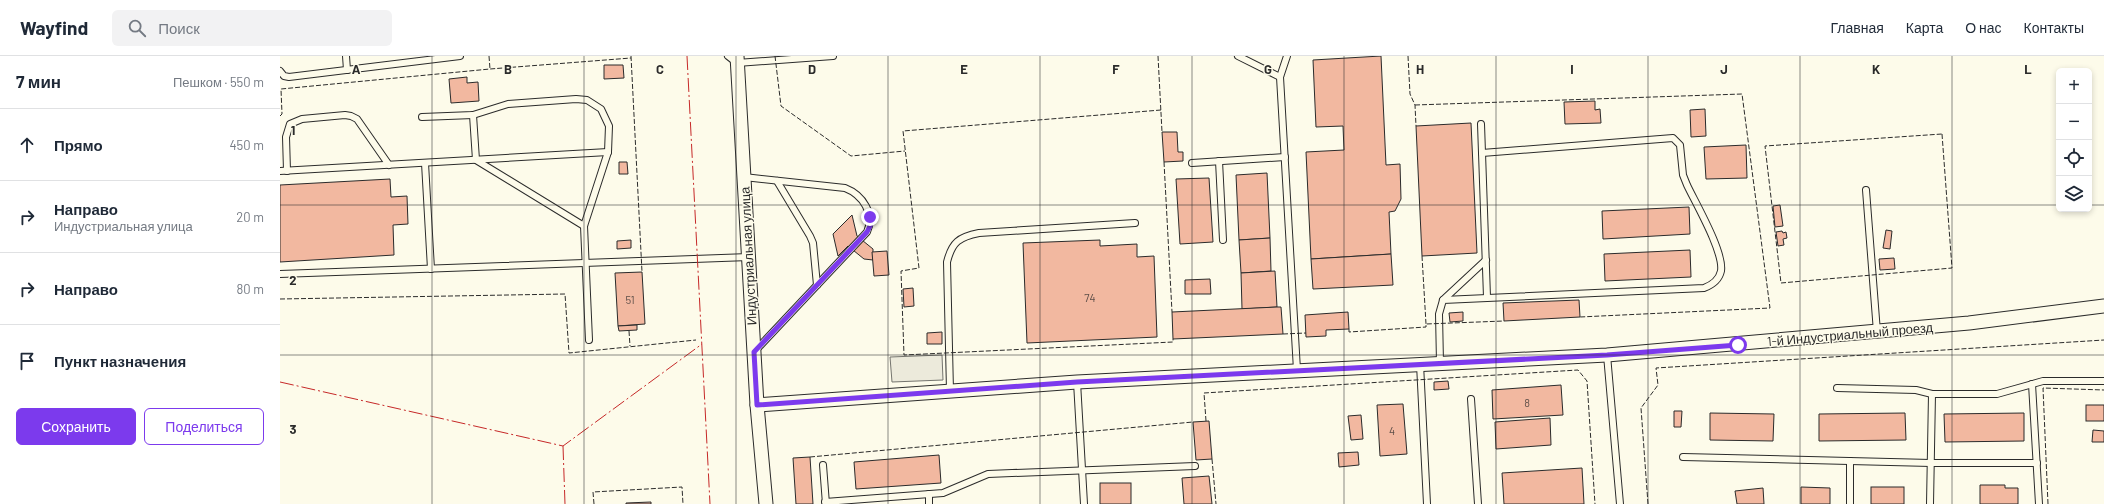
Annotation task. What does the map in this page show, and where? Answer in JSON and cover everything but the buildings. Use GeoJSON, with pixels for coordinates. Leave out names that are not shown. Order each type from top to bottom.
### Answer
{"type":"FeatureCollection","features":[{"type":"Feature","properties":{"kind":"street","name":"Индустриальная улица"},"geometry":{"type":"LineString","coordinates":[[734,58],[744,177],[757,405],[766,504]]}},
{"type":"Feature","properties":{"kind":"street","name":"1-й Индустриальный проезд"},"geometry":{"type":"LineString","coordinates":[[757,405],[1077,382],[1607,355],[1969,323],[2104,306]]}},
{"type":"Feature","properties":{"kind":"lane"},"geometry":{"type":"LineString","coordinates":[[346,56],[347,70]]}},
{"type":"Feature","properties":{"kind":"lane"},"geometry":{"type":"LineString","coordinates":[[404,56],[405,63]]}},
{"type":"Feature","properties":{"kind":"lane"},"geometry":{"type":"LineString","coordinates":[[280,71],[284,76],[289,78],[460,56]]}},
{"type":"Feature","properties":{"kind":"lane"},"geometry":{"type":"LineString","coordinates":[[734,58],[833,56]]}},
{"type":"Feature","properties":{"kind":"lane"},"geometry":{"type":"LineString","coordinates":[[1238,56],[1280,77]]}},
{"type":"Feature","properties":{"kind":"lane"},"geometry":{"type":"LineString","coordinates":[[1287,56],[1280,77],[1297,370]]}},
{"type":"Feature","properties":{"kind":"lane"},"geometry":{"type":"LineString","coordinates":[[422,117],[473,115],[508,104],[576,99],[587,100],[601,109],[609,126],[608,152],[584,226],[584,263],[589,340]]}},
{"type":"Feature","properties":{"kind":"lane"},"geometry":{"type":"LineString","coordinates":[[287,171],[286,137],[290,124],[302,118],[345,115],[357,119],[389,165]]}},
{"type":"Feature","properties":{"kind":"lane"},"geometry":{"type":"LineString","coordinates":[[473,115],[476,160]]}},
{"type":"Feature","properties":{"kind":"lane"},"geometry":{"type":"LineString","coordinates":[[1481,124],[1487,298]]}},
{"type":"Feature","properties":{"kind":"lane"},"geometry":{"type":"LineString","coordinates":[[1443,300],[1704,288],[1711,286],[1718,279],[1721,271],[1721,262],[1718,251],[1685,180],[1680,145],[1673,138],[1482,153]]}},
{"type":"Feature","properties":{"kind":"lane"},"geometry":{"type":"LineString","coordinates":[[280,171],[608,152]]}},
{"type":"Feature","properties":{"kind":"lane"},"geometry":{"type":"LineString","coordinates":[[1192,163],[1285,157]]}},
{"type":"Feature","properties":{"kind":"lane"},"geometry":{"type":"LineString","coordinates":[[476,160],[584,226]]}},
{"type":"Feature","properties":{"kind":"lane"},"geometry":{"type":"LineString","coordinates":[[1219,161],[1223,240]]}},
{"type":"Feature","properties":{"kind":"lane"},"geometry":{"type":"LineString","coordinates":[[425,163],[431,269]]}},
{"type":"Feature","properties":{"kind":"lane"},"geometry":{"type":"LineString","coordinates":[[744,177],[845,188],[859,196],[868,210],[871,224],[867,232],[754,352]]}},
{"type":"Feature","properties":{"kind":"lane"},"geometry":{"type":"LineString","coordinates":[[777,181],[813,243],[817,285]]}},
{"type":"Feature","properties":{"kind":"lane"},"geometry":{"type":"LineString","coordinates":[[1866,190],[1877,332]]}},
{"type":"Feature","properties":{"kind":"lane"},"geometry":{"type":"LineString","coordinates":[[950,391],[947,262],[950,250],[957,241],[967,236],[979,233],[1135,223]]}},
{"type":"Feature","properties":{"kind":"lane"},"geometry":{"type":"LineString","coordinates":[[280,274],[748,256]]}},
{"type":"Feature","properties":{"kind":"lane"},"geometry":{"type":"LineString","coordinates":[[1440,363],[1439,314],[1443,300],[1486,260]]}},
{"type":"Feature","properties":{"kind":"lane"},"geometry":{"type":"LineString","coordinates":[[1607,355],[1620,504]]}},
{"type":"Feature","properties":{"kind":"lane"},"geometry":{"type":"LineString","coordinates":[[1420,364],[1427,504]]}},
{"type":"Feature","properties":{"kind":"lane"},"geometry":{"type":"LineString","coordinates":[[1837,388],[1916,390],[1932,394],[1997,394],[2051,380],[2104,381]]}},
{"type":"Feature","properties":{"kind":"lane"},"geometry":{"type":"LineString","coordinates":[[1077,382],[1084,504]]}},
{"type":"Feature","properties":{"kind":"lane"},"geometry":{"type":"LineString","coordinates":[[2032,384],[2039,504]]}},
{"type":"Feature","properties":{"kind":"lane"},"geometry":{"type":"LineString","coordinates":[[1930,504],[1932,394]]}},
{"type":"Feature","properties":{"kind":"lane"},"geometry":{"type":"LineString","coordinates":[[1471,398],[1478,504]]}},
{"type":"Feature","properties":{"kind":"lane"},"geometry":{"type":"LineString","coordinates":[[1683,457],[1931,463],[2037,462]]}},
{"type":"Feature","properties":{"kind":"lane"},"geometry":{"type":"LineString","coordinates":[[1850,461],[1850,504]]}},
{"type":"Feature","properties":{"kind":"lane"},"geometry":{"type":"LineString","coordinates":[[823,465],[826,503],[880,501],[950,491],[988,474],[1195,466]]}},
{"type":"Feature","properties":{"kind":"lane"},"geometry":{"type":"LineString","coordinates":[[929,494],[929,504]]}},
{"type":"Feature","properties":{"kind":"shaded area"},"geometry":{"type":"Polygon","coordinates":[[[942,355],[943,380],[892,382],[890,357],[942,355]]]}},
{"type":"Feature","properties":{"kind":"fence"},"geometry":{"type":"LineString","coordinates":[[489,56],[490,69]]}},
{"type":"Feature","properties":{"kind":"fence"},"geometry":{"type":"LineString","coordinates":[[631,56],[642,272]]}},
{"type":"Feature","properties":{"kind":"fence"},"geometry":{"type":"LineString","coordinates":[[775,56],[781,106],[851,156],[905,151]]}},
{"type":"Feature","properties":{"kind":"fence"},"geometry":{"type":"LineString","coordinates":[[1158,56],[1162,132]]}},
{"type":"Feature","properties":{"kind":"fence"},"geometry":{"type":"LineString","coordinates":[[1408,56],[1410,94],[1415,105],[1416,126]]}},
{"type":"Feature","properties":{"kind":"fence"},"geometry":{"type":"LineString","coordinates":[[280,116],[282,114],[281,89],[490,69],[631,58]]}},
{"type":"Feature","properties":{"kind":"fence"},"geometry":{"type":"LineString","coordinates":[[1415,105],[1742,94],[1770,308],[1580,317]]}},
{"type":"Feature","properties":{"kind":"fence"},"geometry":{"type":"LineString","coordinates":[[1161,110],[903,131],[919,268],[901,271],[904,355],[1173,342],[1173,339]]}},
{"type":"Feature","properties":{"kind":"fence"},"geometry":{"type":"LineString","coordinates":[[1942,134],[1952,268],[1781,283],[1765,146],[1942,134]]}},
{"type":"Feature","properties":{"kind":"fence"},"geometry":{"type":"LineString","coordinates":[[1164,162],[1172,312]]}},
{"type":"Feature","properties":{"kind":"fence"},"geometry":{"type":"LineString","coordinates":[[1422,256],[1426,324]]}},
{"type":"Feature","properties":{"kind":"fence"},"geometry":{"type":"LineString","coordinates":[[280,299],[565,294],[569,353],[696,340]]}},
{"type":"Feature","properties":{"kind":"fence"},"geometry":{"type":"LineString","coordinates":[[1349,329],[1349,332],[1426,327],[1426,324],[1504,321]]}},
{"type":"Feature","properties":{"kind":"fence"},"geometry":{"type":"LineString","coordinates":[[629,331],[630,346]]}},
{"type":"Feature","properties":{"kind":"fence"},"geometry":{"type":"LineString","coordinates":[[1283,334],[1306,333]]}},
{"type":"Feature","properties":{"kind":"fence"},"geometry":{"type":"LineString","coordinates":[[1648,504],[1641,408],[1658,385],[1656,368],[2104,340]]}},
{"type":"Feature","properties":{"kind":"fence"},"geometry":{"type":"LineString","coordinates":[[1206,421],[1204,393],[1578,370],[1587,381],[1595,504]]}},
{"type":"Feature","properties":{"kind":"fence"},"geometry":{"type":"LineString","coordinates":[[2048,504],[2043,388],[2104,390]]}},
{"type":"Feature","properties":{"kind":"fence"},"geometry":{"type":"LineString","coordinates":[[810,457],[1193,422]]}},
{"type":"Feature","properties":{"kind":"fence"},"geometry":{"type":"LineString","coordinates":[[1212,459],[1216,504]]}},
{"type":"Feature","properties":{"kind":"fence"},"geometry":{"type":"LineString","coordinates":[[594,504],[593,492],[682,487],[683,504]]}},
{"type":"Feature","properties":{"kind":"power"},"geometry":{"type":"LineString","coordinates":[[687,56],[710,504]]}},
{"type":"Feature","properties":{"kind":"power"},"geometry":{"type":"LineString","coordinates":[[280,382],[563,446],[702,344]]}},
{"type":"Feature","properties":{"kind":"power"},"geometry":{"type":"LineString","coordinates":[[563,446],[565,504]]}},
{"type":"Feature","properties":{"kind":"route"},"geometry":{"type":"LineString","coordinates":[[870,217],[871,224],[867,232],[754,352],[757,405],[1077,382],[1607,355],[1738,345]]}}]}
